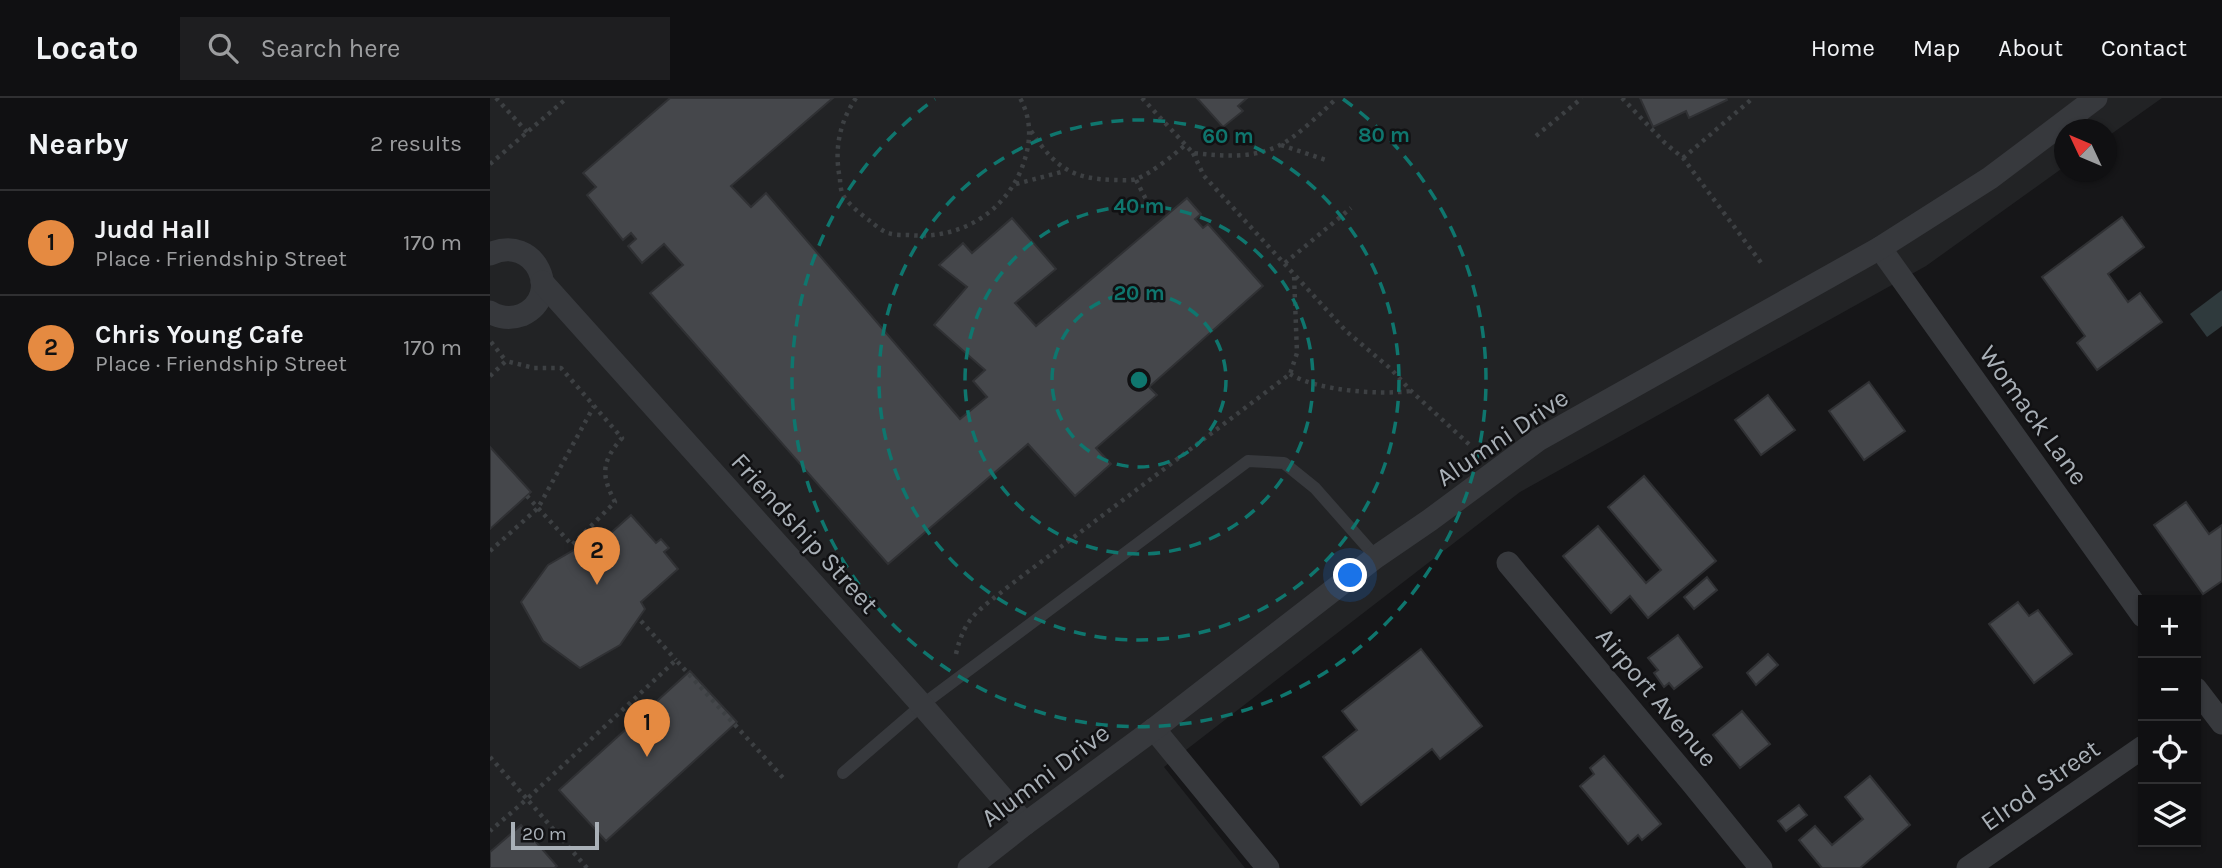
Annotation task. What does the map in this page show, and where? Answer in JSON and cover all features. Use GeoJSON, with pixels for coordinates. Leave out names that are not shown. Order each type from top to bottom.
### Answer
{"type":"FeatureCollection","features":[{"type":"Feature","properties":{"kind":"street","name":"Alumni Drive"},"geometry":{"type":"LineString","coordinates":[[969,868],[1376,557],[1538,440],[1880,248],[1990,178],[2096,98]]}},
{"type":"Feature","properties":{"kind":"street","name":"Womack Lane"},"geometry":{"type":"LineString","coordinates":[[1880,248],[2138,608]]}},
{"type":"Feature","properties":{"kind":"street","name":"Friendship Street"},"geometry":{"type":"LineString","coordinates":[[490,254],[506,249],[523,253],[537,265],[542,282],[922,705],[1025,824]]}},
{"type":"Feature","properties":{"kind":"street"},"geometry":{"type":"LineString","coordinates":[[490,312],[504,318],[527,312],[541,294],[542,282]]}},
{"type":"Feature","properties":{"kind":"street","name":"Airport Avenue"},"geometry":{"type":"LineString","coordinates":[[1508,563],[1761,868]]}},
{"type":"Feature","properties":{"kind":"street"},"geometry":{"type":"LineString","coordinates":[[2201,703],[2222,723]]}},
{"type":"Feature","properties":{"kind":"street"},"geometry":{"type":"LineString","coordinates":[[1154,729],[1268,868]]}},
{"type":"Feature","properties":{"kind":"street","name":"Elrod Street"},"geometry":{"type":"LineString","coordinates":[[1968,868],[2138,750]]}},
{"type":"Feature","properties":{"kind":"lane"},"geometry":{"type":"LineString","coordinates":[[843,773],[922,705],[1248,461],[1284,463],[1315,488],[1376,557]]}},
{"type":"Feature","properties":{"kind":"path"},"geometry":{"type":"LineString","coordinates":[[496,98],[527,132]]}},
{"type":"Feature","properties":{"kind":"path"},"geometry":{"type":"LineString","coordinates":[[490,164],[567,98]]}},
{"type":"Feature","properties":{"kind":"path"},"geometry":{"type":"LineString","coordinates":[[856,98],[839,132],[836,161],[843,195],[864,216],[887,233],[926,237],[971,225],[994,207],[1014,185],[1029,151],[1031,130]]}},
{"type":"Feature","properties":{"kind":"path"},"geometry":{"type":"LineString","coordinates":[[1020,98],[1031,130],[1065,171]]}},
{"type":"Feature","properties":{"kind":"path"},"geometry":{"type":"LineString","coordinates":[[1142,98],[1193,153],[1204,176],[1346,331],[1391,369],[1472,447]]}},
{"type":"Feature","properties":{"kind":"path"},"geometry":{"type":"LineString","coordinates":[[1193,153],[1223,156],[1255,154],[1280,145],[1338,98]]}},
{"type":"Feature","properties":{"kind":"path"},"geometry":{"type":"LineString","coordinates":[[1536,136],[1582,98]]}},
{"type":"Feature","properties":{"kind":"path"},"geometry":{"type":"LineString","coordinates":[[1622,98],[1683,158],[1762,264]]}},
{"type":"Feature","properties":{"kind":"path"},"geometry":{"type":"LineString","coordinates":[[1683,158],[1753,98]]}},
{"type":"Feature","properties":{"kind":"path"},"geometry":{"type":"LineString","coordinates":[[1014,185],[1065,171],[1099,180],[1136,180],[1185,145]]}},
{"type":"Feature","properties":{"kind":"path"},"geometry":{"type":"LineString","coordinates":[[1280,145],[1329,162]]}},
{"type":"Feature","properties":{"kind":"path"},"geometry":{"type":"LineString","coordinates":[[1136,180],[1152,211]]}},
{"type":"Feature","properties":{"kind":"path"},"geometry":{"type":"LineString","coordinates":[[1285,263],[1351,208]]}},
{"type":"Feature","properties":{"kind":"path"},"geometry":{"type":"LineString","coordinates":[[955,656],[963,628],[971,617],[1290,374],[1297,354],[1294,275]]}},
{"type":"Feature","properties":{"kind":"path"},"geometry":{"type":"LineString","coordinates":[[490,341],[506,361],[534,368],[561,368],[622,439],[605,461],[605,476],[615,502],[572,545],[527,496]]}},
{"type":"Feature","properties":{"kind":"path"},"geometry":{"type":"LineString","coordinates":[[490,376],[506,361]]}},
{"type":"Feature","properties":{"kind":"path"},"geometry":{"type":"LineString","coordinates":[[1290,374],[1303,382],[1326,387],[1392,393],[1411,391]]}},
{"type":"Feature","properties":{"kind":"path"},"geometry":{"type":"LineString","coordinates":[[490,551],[538,508],[594,405]]}},
{"type":"Feature","properties":{"kind":"path"},"geometry":{"type":"LineString","coordinates":[[641,621],[786,781]]}},
{"type":"Feature","properties":{"kind":"path"},"geometry":{"type":"LineString","coordinates":[[490,831],[676,660]]}},
{"type":"Feature","properties":{"kind":"path"},"geometry":{"type":"LineString","coordinates":[[490,757],[587,868]]}},
{"type":"Feature","properties":{"kind":"shaded area"},"geometry":{"type":"Polygon","coordinates":[[[490,98],[2162,98],[2117,130],[2117,119],[2054,119],[2054,174],[1926,266],[1520,492],[1164,767],[1245,868],[490,868],[490,98]]]}},
{"type":"Feature","properties":{"kind":"shaded area"},"geometry":{"type":"Polygon","coordinates":[[[2222,290],[2222,326],[2207,337],[2190,314],[2222,290]]]}},
{"type":"Feature","properties":{"kind":"building"},"geometry":{"type":"Polygon","coordinates":[[[670,98],[833,98],[731,186],[751,207],[766,193],[960,419],[987,397],[973,381],[985,370],[934,325],[967,287],[939,265],[963,243],[972,253],[1012,218],[1056,269],[1015,303],[1036,326],[1187,198],[1201,214],[1195,219],[1203,228],[1208,224],[1263,286],[1149,387],[1157,395],[1096,448],[1111,464],[1075,496],[1028,444],[888,564],[650,293],[683,265],[664,244],[642,263],[628,246],[636,239],[631,233],[623,240],[587,195],[596,187],[583,173],[670,98]]]}},
{"type":"Feature","properties":{"kind":"building"},"geometry":{"type":"Polygon","coordinates":[[[1197,98],[1247,98],[1238,106],[1243,111],[1223,127],[1197,98]]]}},
{"type":"Feature","properties":{"kind":"building"},"geometry":{"type":"Polygon","coordinates":[[[1640,98],[1727,100],[1689,118],[1686,111],[1653,127],[1640,98]]]}},
{"type":"Feature","properties":{"kind":"building"},"geometry":{"type":"Polygon","coordinates":[[[2122,217],[2144,247],[2108,274],[2128,302],[2140,293],[2162,322],[2097,370],[2077,343],[2085,336],[2042,277],[2122,217]]]}},
{"type":"Feature","properties":{"kind":"building"},"geometry":{"type":"Polygon","coordinates":[[[1869,382],[1905,431],[1864,460],[1829,411],[1869,382]]]}},
{"type":"Feature","properties":{"kind":"building"},"geometry":{"type":"Polygon","coordinates":[[[1768,395],[1795,430],[1761,455],[1735,420],[1768,395]]]}},
{"type":"Feature","properties":{"kind":"building"},"geometry":{"type":"Polygon","coordinates":[[[490,447],[531,492],[490,529],[490,447]]]}},
{"type":"Feature","properties":{"kind":"building"},"geometry":{"type":"Polygon","coordinates":[[[1644,476],[1716,561],[1648,618],[1630,596],[1611,613],[1563,556],[1598,526],[1646,583],[1661,570],[1608,507],[1644,476]]]}},
{"type":"Feature","properties":{"kind":"building"},"geometry":{"type":"Polygon","coordinates":[[[2186,502],[2209,534],[2222,525],[2222,581],[2203,594],[2154,525],[2186,502]]]}},
{"type":"Feature","properties":{"kind":"building"},"geometry":{"type":"Polygon","coordinates":[[[631,515],[656,543],[661,539],[669,548],[664,552],[678,569],[641,602],[645,609],[620,645],[580,668],[543,641],[521,602],[548,565],[586,543],[594,548],[631,515]]]}},
{"type":"Feature","properties":{"kind":"building"},"geometry":{"type":"Polygon","coordinates":[[[1707,577],[1717,590],[1694,609],[1684,597],[1707,577]]]}},
{"type":"Feature","properties":{"kind":"building"},"geometry":{"type":"Polygon","coordinates":[[[2018,602],[2029,616],[2038,610],[2072,654],[2034,683],[1989,624],[2018,602]]]}},
{"type":"Feature","properties":{"kind":"building"},"geometry":{"type":"Polygon","coordinates":[[[1678,635],[1702,667],[1674,689],[1669,683],[1664,687],[1654,673],[1658,670],[1648,658],[1678,635]]]}},
{"type":"Feature","properties":{"kind":"building"},"geometry":{"type":"Polygon","coordinates":[[[1421,649],[1482,726],[1440,759],[1432,749],[1361,805],[1323,757],[1357,730],[1342,711],[1421,649]]]}},
{"type":"Feature","properties":{"kind":"building"},"geometry":{"type":"Polygon","coordinates":[[[1768,654],[1778,665],[1756,685],[1747,673],[1768,654]]]}},
{"type":"Feature","properties":{"kind":"building"},"geometry":{"type":"Polygon","coordinates":[[[690,671],[737,722],[606,841],[559,790],[690,671]]]}},
{"type":"Feature","properties":{"kind":"building"},"geometry":{"type":"Polygon","coordinates":[[[1742,711],[1770,744],[1740,768],[1713,735],[1742,711]]]}},
{"type":"Feature","properties":{"kind":"building"},"geometry":{"type":"Polygon","coordinates":[[[1604,756],[1661,824],[1642,840],[1638,835],[1628,844],[1580,786],[1594,774],[1590,768],[1604,756]]]}},
{"type":"Feature","properties":{"kind":"building"},"geometry":{"type":"Polygon","coordinates":[[[1870,776],[1910,825],[1860,868],[1822,868],[1799,840],[1815,826],[1832,845],[1863,819],[1845,797],[1870,776]]]}},
{"type":"Feature","properties":{"kind":"building"},"geometry":{"type":"Polygon","coordinates":[[[1799,805],[1807,815],[1786,831],[1778,821],[1799,805]]]}},
{"type":"Feature","properties":{"kind":"building"},"geometry":{"type":"Polygon","coordinates":[[[521,825],[557,866],[490,868],[490,852],[521,825]]]}},
{"type":"Feature","properties":{"kind":"place","name":"Chris Young Cafe"},"geometry":{"type":"Point","coordinates":[597,585]}},
{"type":"Feature","properties":{"kind":"place","name":"Judd Hall"},"geometry":{"type":"Point","coordinates":[647,757]}}]}
